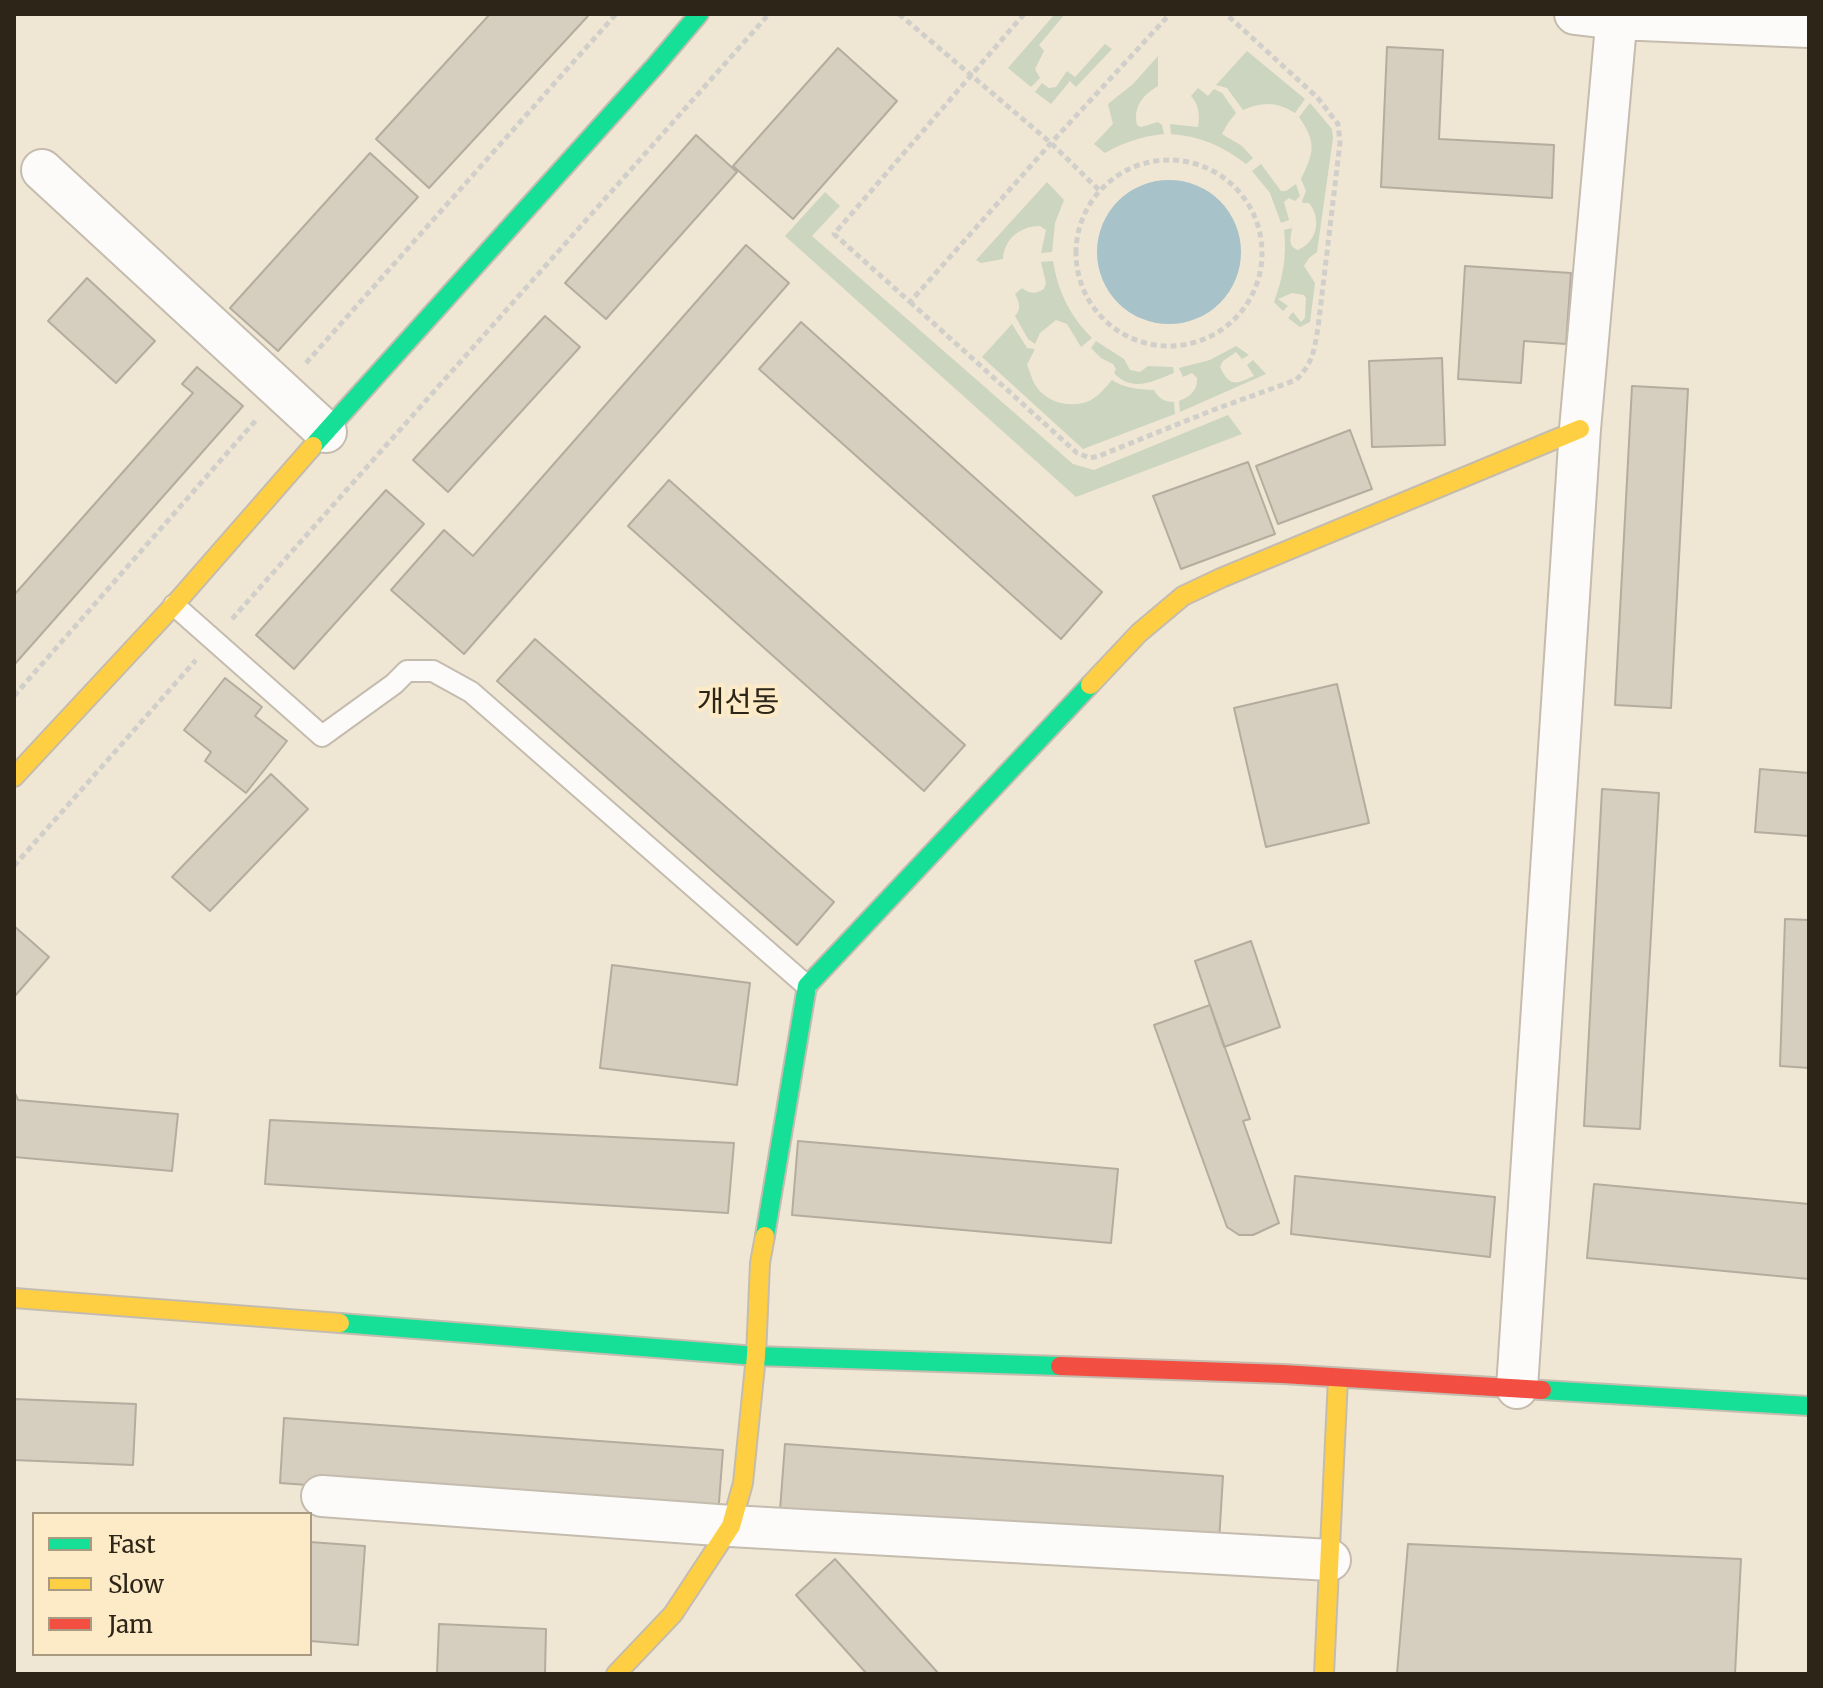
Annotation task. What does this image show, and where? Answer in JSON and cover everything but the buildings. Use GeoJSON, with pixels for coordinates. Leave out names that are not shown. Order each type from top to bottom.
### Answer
{"type":"FeatureCollection","features":[{"type":"Feature","properties":{"kind":"main road"},"geometry":{"type":"LineString","coordinates":[[14,777],[174,605],[699,14]]}},
{"type":"Feature","properties":{"kind":"main road"},"geometry":{"type":"LineString","coordinates":[[616,1674],[673,1614],[731,1526],[743,1483],[756,1356],[760,1263],[807,986],[1139,633],[1183,596],[1580,429]]}},
{"type":"Feature","properties":{"kind":"main road"},"geometry":{"type":"LineString","coordinates":[[14,1298],[756,1356],[1283,1374],[1809,1406]]}},
{"type":"Feature","properties":{"kind":"main road"},"geometry":{"type":"LineString","coordinates":[[1324,1674],[1338,1378]]}},
{"type":"Feature","properties":{"kind":"street"},"geometry":{"type":"LineString","coordinates":[[1575,14],[1809,27]]}},
{"type":"Feature","properties":{"kind":"street"},"geometry":{"type":"LineString","coordinates":[[1517,1388],[1580,429],[1617,16]]}},
{"type":"Feature","properties":{"kind":"street"},"geometry":{"type":"LineString","coordinates":[[42,170],[326,432]]}},
{"type":"Feature","properties":{"kind":"street"},"geometry":{"type":"LineString","coordinates":[[322,1496],[731,1526],[1330,1560]]}},
{"type":"Feature","properties":{"kind":"lane"},"geometry":{"type":"LineString","coordinates":[[174,605],[322,736],[394,684],[407,671],[433,671],[471,692],[807,986]]}},
{"type":"Feature","properties":{"kind":"path"},"geometry":{"type":"LineString","coordinates":[[14,696],[616,14]]}},
{"type":"Feature","properties":{"kind":"path"},"geometry":{"type":"LineString","coordinates":[[14,866],[769,14]]}},
{"type":"Feature","properties":{"kind":"path"},"geometry":{"type":"LineString","coordinates":[[899,14],[1051,143],[1099,190]]}},
{"type":"Feature","properties":{"kind":"path"},"geometry":{"type":"LineString","coordinates":[[1024,14],[834,234],[1077,453],[1090,458],[1296,380],[1313,358],[1340,143],[1338,124],[1317,97],[1226,14]]}},
{"type":"Feature","properties":{"kind":"path"},"geometry":{"type":"LineString","coordinates":[[910,302],[1170,14]]}},
{"type":"Feature","properties":{"kind":"path"},"geometry":{"type":"LineString","coordinates":[[1157,160],[1196,164],[1231,183],[1254,216],[1259,228],[1262,254],[1253,293],[1238,315],[1206,338],[1168,346],[1141,342],[1107,322],[1083,290],[1076,265],[1080,225],[1099,190],[1131,167],[1157,160]]}},
{"type":"Feature","properties":{"kind":"green space"},"geometry":{"type":"Polygon","coordinates":[[[1055,14],[1065,14],[1039,45],[1044,51],[1035,69],[1040,78],[1031,87],[1008,68],[1055,14]]]}},
{"type":"Feature","properties":{"kind":"green space"},"geometry":{"type":"Polygon","coordinates":[[[1105,44],[1112,49],[1076,87],[1070,81],[1051,104],[1035,92],[1042,83],[1049,88],[1056,87],[1067,71],[1075,77],[1105,44]]]}},
{"type":"Feature","properties":{"kind":"green space"},"geometry":{"type":"Polygon","coordinates":[[[1247,51],[1305,99],[1295,113],[1270,104],[1243,110],[1227,88],[1216,85],[1247,51]]]}},
{"type":"Feature","properties":{"kind":"green space"},"geometry":{"type":"Polygon","coordinates":[[[1158,56],[1158,86],[1140,102],[1136,118],[1137,125],[1141,127],[1158,122],[1164,134],[1134,140],[1105,153],[1094,144],[1113,124],[1108,104],[1133,84],[1158,56]]]}},
{"type":"Feature","properties":{"kind":"green space"},"geometry":{"type":"Polygon","coordinates":[[[1198,88],[1208,96],[1214,89],[1222,93],[1236,113],[1222,134],[1242,146],[1253,158],[1246,164],[1211,143],[1171,134],[1170,124],[1198,127],[1198,110],[1191,96],[1198,88]]]}},
{"type":"Feature","properties":{"kind":"green space"},"geometry":{"type":"Polygon","coordinates":[[[1310,103],[1332,129],[1333,138],[1317,252],[1304,266],[1315,283],[1310,322],[1300,327],[1288,318],[1293,312],[1301,322],[1305,318],[1304,295],[1292,293],[1278,299],[1288,306],[1283,311],[1274,302],[1284,267],[1284,230],[1292,228],[1291,244],[1298,250],[1310,242],[1316,230],[1313,209],[1309,203],[1302,201],[1306,191],[1301,179],[1312,148],[1309,134],[1299,117],[1310,103]]]}},
{"type":"Feature","properties":{"kind":"green space"},"geometry":{"type":"Polygon","coordinates":[[[1261,164],[1281,191],[1296,184],[1300,196],[1295,201],[1289,198],[1284,202],[1289,220],[1281,223],[1270,193],[1252,171],[1261,164]]]}},
{"type":"Feature","properties":{"kind":"green space"},"geometry":{"type":"Polygon","coordinates":[[[1047,182],[1064,200],[1055,223],[1052,252],[1041,253],[1046,230],[1040,226],[1026,228],[1014,235],[1006,245],[1003,259],[981,263],[976,260],[1047,182]]]}},
{"type":"Feature","properties":{"kind":"green space"},"geometry":{"type":"Polygon","coordinates":[[[825,192],[840,206],[812,236],[1073,464],[1094,470],[1228,415],[1242,434],[1076,497],[785,236],[825,192]]]}},
{"type":"Feature","properties":{"kind":"green space"},"geometry":{"type":"Polygon","coordinates":[[[1053,261],[1066,303],[1092,338],[1081,347],[1067,324],[1056,320],[1040,333],[1035,344],[1028,339],[1015,316],[1019,303],[1015,294],[1022,288],[1033,293],[1044,289],[1046,283],[1041,262],[1053,261]]]}},
{"type":"Feature","properties":{"kind":"green space"},"geometry":{"type":"Polygon","coordinates":[[[1012,324],[1027,348],[1035,349],[1027,365],[1038,390],[1051,399],[1065,404],[1089,401],[1112,380],[1127,387],[1154,390],[1162,399],[1174,402],[1175,414],[1083,449],[982,357],[1012,324]]]}},
{"type":"Feature","properties":{"kind":"green space"},"geometry":{"type":"Polygon","coordinates":[[[1096,341],[1124,359],[1130,370],[1140,372],[1148,366],[1173,367],[1174,373],[1143,384],[1128,383],[1114,373],[1116,369],[1113,364],[1091,348],[1096,341]]]}},
{"type":"Feature","properties":{"kind":"green space"},"geometry":{"type":"Polygon","coordinates":[[[1236,346],[1249,355],[1242,359],[1236,352],[1223,361],[1220,367],[1230,381],[1238,382],[1254,376],[1247,365],[1253,360],[1266,374],[1180,412],[1179,401],[1192,392],[1197,378],[1192,373],[1183,377],[1179,368],[1210,360],[1236,346]]]}},
{"type":"Feature","properties":{"kind":"water"},"geometry":{"type":"Polygon","coordinates":[[[1169,180],[1196,186],[1220,201],[1235,225],[1241,252],[1235,279],[1220,303],[1196,318],[1169,324],[1142,318],[1118,303],[1103,279],[1097,252],[1103,225],[1118,201],[1142,186],[1169,180]]]}},
{"type":"Feature","properties":{"kind":"traffic: fast"},"geometry":{"type":"LineString","coordinates":[[313,446],[699,14]]}},
{"type":"Feature","properties":{"kind":"traffic: fast"},"geometry":{"type":"LineString","coordinates":[[765,1236],[807,986],[1090,685]]}},
{"type":"Feature","properties":{"kind":"traffic: fast"},"geometry":{"type":"LineString","coordinates":[[340,1323],[756,1356],[1060,1366]]}},
{"type":"Feature","properties":{"kind":"traffic: fast"},"geometry":{"type":"LineString","coordinates":[[1542,1390],[1809,1406]]}},
{"type":"Feature","properties":{"kind":"traffic: slow"},"geometry":{"type":"LineString","coordinates":[[1090,685],[1139,633],[1183,596],[1580,429]]}},
{"type":"Feature","properties":{"kind":"traffic: slow"},"geometry":{"type":"LineString","coordinates":[[14,777],[174,605],[313,446]]}},
{"type":"Feature","properties":{"kind":"traffic: slow"},"geometry":{"type":"LineString","coordinates":[[616,1674],[673,1614],[731,1526],[743,1483],[756,1356],[760,1263],[765,1236]]}},
{"type":"Feature","properties":{"kind":"traffic: slow"},"geometry":{"type":"LineString","coordinates":[[14,1298],[340,1323]]}},
{"type":"Feature","properties":{"kind":"traffic: slow"},"geometry":{"type":"LineString","coordinates":[[1324,1674],[1338,1378]]}},
{"type":"Feature","properties":{"kind":"traffic: jam"},"geometry":{"type":"LineString","coordinates":[[1060,1366],[1283,1374],[1542,1390]]}},
{"type":"Feature","properties":{"kind":"district","name":"개선동"},"geometry":{"type":"Point","coordinates":[738,704]}}]}
